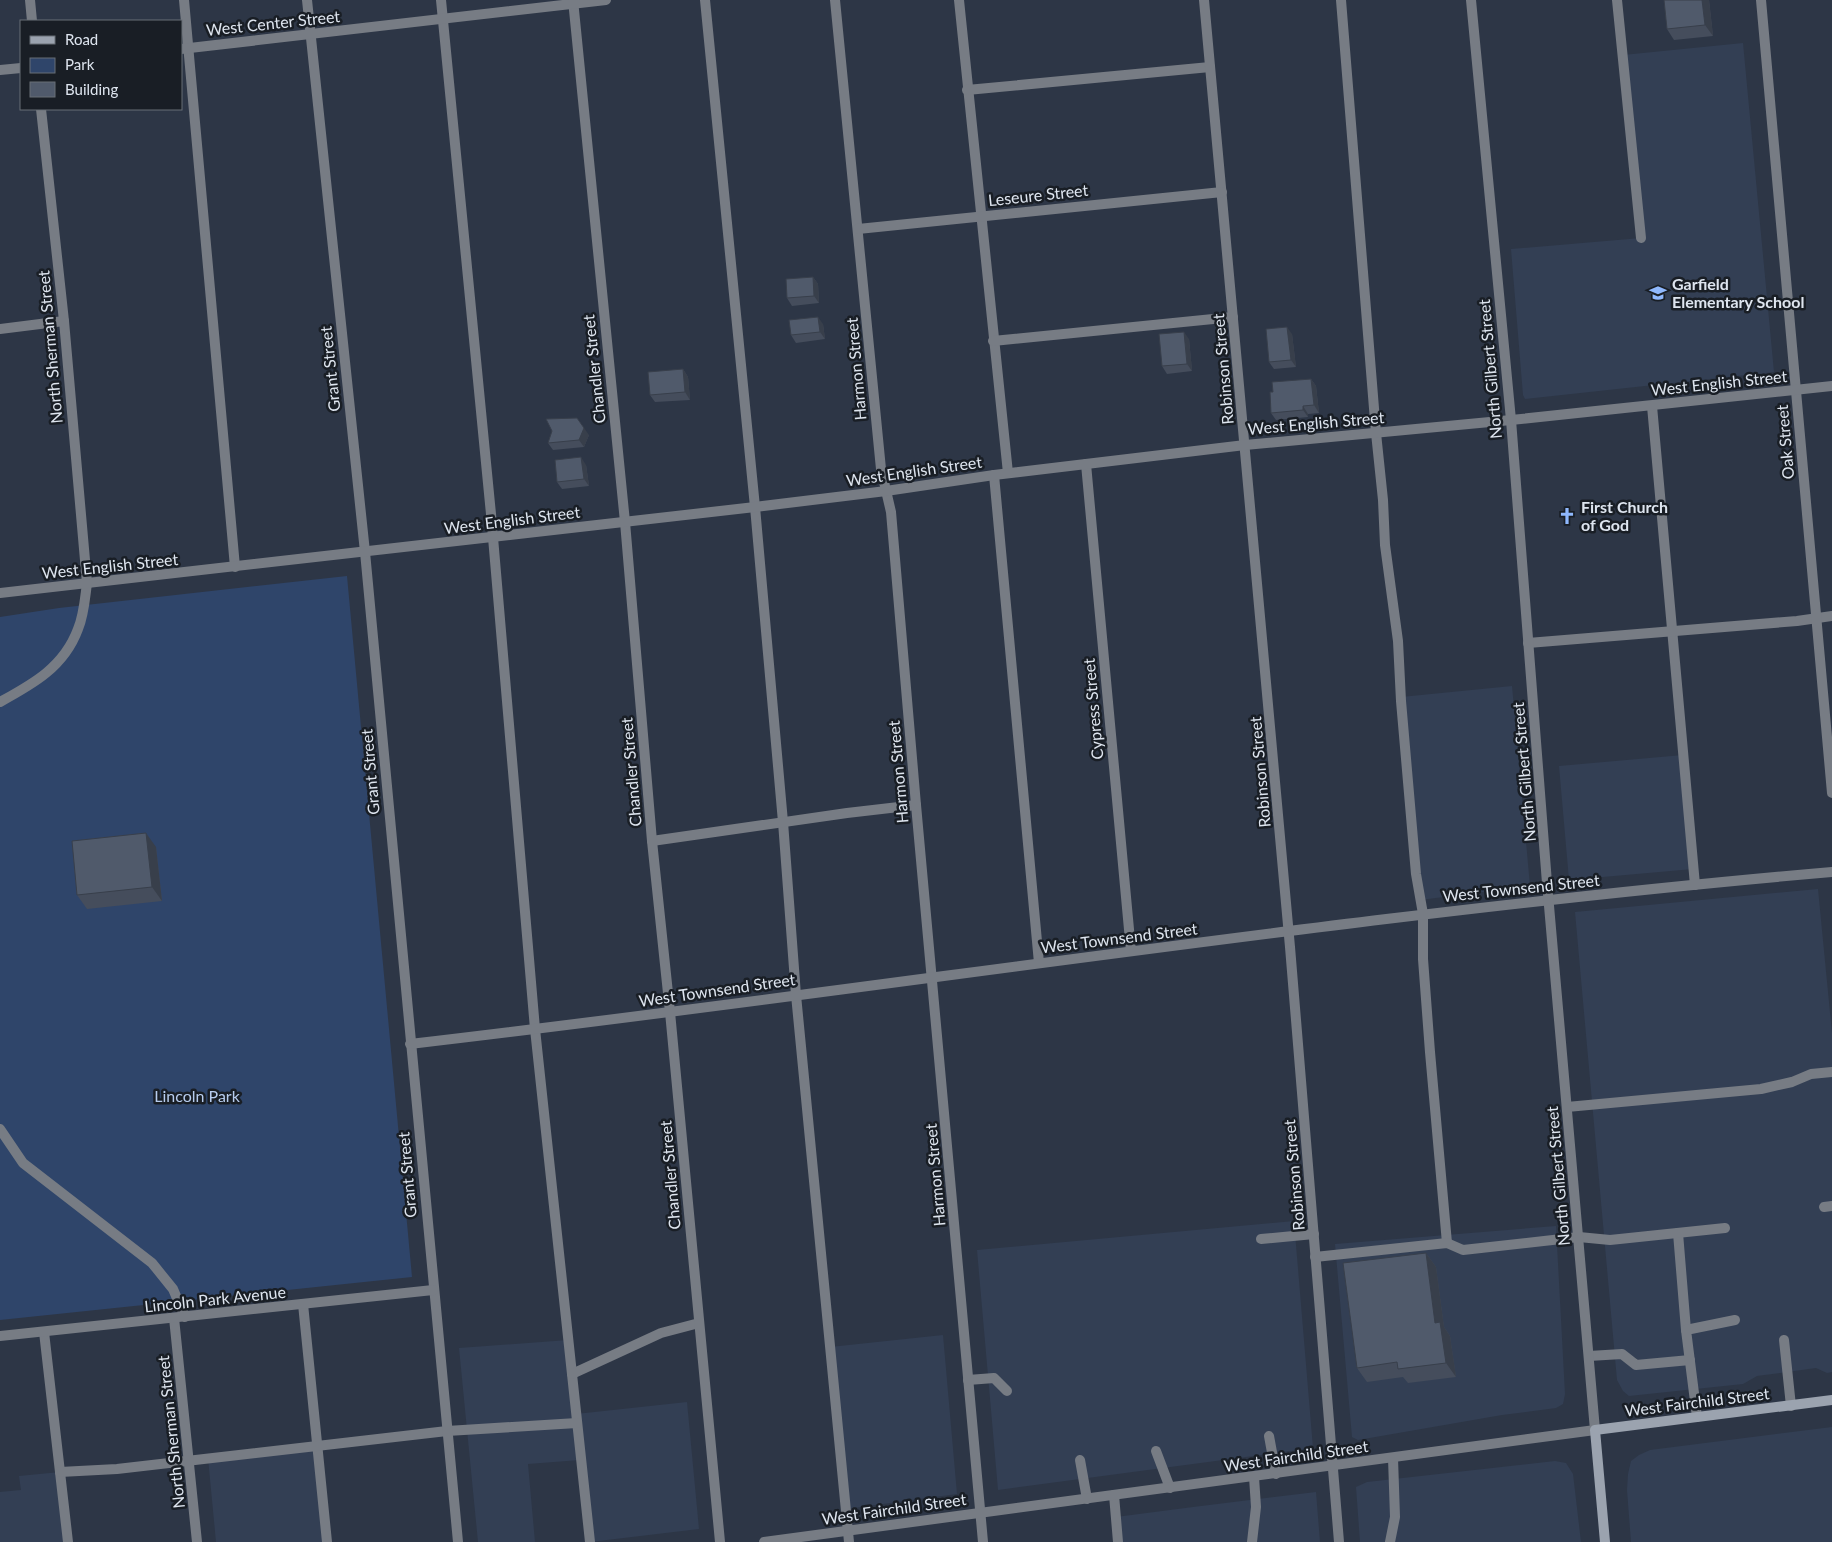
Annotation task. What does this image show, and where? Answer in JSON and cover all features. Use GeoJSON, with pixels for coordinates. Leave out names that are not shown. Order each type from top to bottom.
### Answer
{"type":"FeatureCollection","features":[{"type":"Feature","properties":{"kind":"main road","name":"West Fairchild Street"},"geometry":{"type":"LineString","coordinates":[[1595,1430],[1832,1400]]}},
{"type":"Feature","properties":{"kind":"main road","name":"North Gilbert Street"},"geometry":{"type":"LineString","coordinates":[[1595,1430],[1605,1542]]}},
{"type":"Feature","properties":{"kind":"street"},"geometry":{"type":"LineString","coordinates":[[30,0],[32,20]]}},
{"type":"Feature","properties":{"kind":"street"},"geometry":{"type":"LineString","coordinates":[[184,0],[185,48],[235,567]]}},
{"type":"Feature","properties":{"kind":"street","name":"Grant Street"},"geometry":{"type":"LineString","coordinates":[[307,0],[365,552],[458,1542]]}},
{"type":"Feature","properties":{"kind":"street"},"geometry":{"type":"LineString","coordinates":[[441,0],[493,537],[535,1029],[590,1542]]}},
{"type":"Feature","properties":{"kind":"street","name":"West Center Street"},"geometry":{"type":"LineString","coordinates":[[185,48],[443,20],[573,2],[606,0]]}},
{"type":"Feature","properties":{"kind":"street"},"geometry":{"type":"LineString","coordinates":[[705,0],[755,507],[783,822],[796,995],[849,1542]]}},
{"type":"Feature","properties":{"kind":"street","name":"Harmon Street"},"geometry":{"type":"LineString","coordinates":[[835,0],[880,469],[891,512],[983,1542]]}},
{"type":"Feature","properties":{"kind":"street"},"geometry":{"type":"LineString","coordinates":[[958,0],[1008,473]]}},
{"type":"Feature","properties":{"kind":"street","name":"Robinson Street"},"geometry":{"type":"LineString","coordinates":[[1204,0],[1289,931],[1339,1542]]}},
{"type":"Feature","properties":{"kind":"street"},"geometry":{"type":"LineString","coordinates":[[1341,0],[1383,500],[1385,545],[1398,641],[1401,701],[1415,865],[1423,914],[1423,959],[1447,1243]]}},
{"type":"Feature","properties":{"kind":"street","name":"North Gilbert Street"},"geometry":{"type":"LineString","coordinates":[[1471,0],[1510,420],[1595,1430]]}},
{"type":"Feature","properties":{"kind":"street"},"geometry":{"type":"LineString","coordinates":[[1617,0],[1641,238]]}},
{"type":"Feature","properties":{"kind":"street","name":"Oak Street"},"geometry":{"type":"LineString","coordinates":[[1761,0],[1832,792]]}},
{"type":"Feature","properties":{"kind":"street","name":"Chandler Street"},"geometry":{"type":"LineString","coordinates":[[573,2],[625,522],[652,841],[720,1542]]}},
{"type":"Feature","properties":{"kind":"street"},"geometry":{"type":"LineString","coordinates":[[967,90],[1210,67]]}},
{"type":"Feature","properties":{"kind":"street"},"geometry":{"type":"LineString","coordinates":[[0,70],[20,68]]}},
{"type":"Feature","properties":{"kind":"street","name":"North Sherman Street"},"geometry":{"type":"LineString","coordinates":[[0,702],[51,670],[71,645],[79,628],[87,583],[64,321],[41,110]]}},
{"type":"Feature","properties":{"kind":"street","name":"Leseure Street"},"geometry":{"type":"LineString","coordinates":[[858,229],[1222,192]]}},
{"type":"Feature","properties":{"kind":"street"},"geometry":{"type":"LineString","coordinates":[[993,341],[1233,317]]}},
{"type":"Feature","properties":{"kind":"street"},"geometry":{"type":"LineString","coordinates":[[0,329],[64,321]]}},
{"type":"Feature","properties":{"kind":"street","name":"West English Street"},"geometry":{"type":"LineString","coordinates":[[0,593],[755,507],[886,491],[994,474],[1246,445],[1652,406],[1832,386]]}},
{"type":"Feature","properties":{"kind":"street"},"geometry":{"type":"LineString","coordinates":[[1652,406],[1695,885]]}},
{"type":"Feature","properties":{"kind":"street","name":"Cypress Street"},"geometry":{"type":"LineString","coordinates":[[1086,464],[1131,951]]}},
{"type":"Feature","properties":{"kind":"street"},"geometry":{"type":"LineString","coordinates":[[994,474],[1040,963]]}},
{"type":"Feature","properties":{"kind":"street"},"geometry":{"type":"LineString","coordinates":[[1528,643],[1798,621],[1832,616]]}},
{"type":"Feature","properties":{"kind":"street"},"geometry":{"type":"LineString","coordinates":[[652,841],[916,805]]}},
{"type":"Feature","properties":{"kind":"street","name":"West Townsend Street"},"geometry":{"type":"LineString","coordinates":[[410,1044],[1423,914],[1550,899],[1832,872]]}},
{"type":"Feature","properties":{"kind":"street"},"geometry":{"type":"LineString","coordinates":[[1567,1107],[1761,1089],[1792,1082],[1810,1074],[1832,1072]]}},
{"type":"Feature","properties":{"kind":"street","name":"North Sherman Street"},"geometry":{"type":"LineString","coordinates":[[0,1129],[24,1163],[152,1263],[173,1289],[179,1318],[188,1461],[197,1542]]}},
{"type":"Feature","properties":{"kind":"street"},"geometry":{"type":"LineString","coordinates":[[1316,1257],[1447,1243],[1463,1250],[1579,1237],[1610,1240],[1725,1228]]}},
{"type":"Feature","properties":{"kind":"street"},"geometry":{"type":"LineString","coordinates":[[1678,1233],[1686,1330],[1697,1417]]}},
{"type":"Feature","properties":{"kind":"street"},"geometry":{"type":"LineString","coordinates":[[1261,1239],[1314,1234]]}},
{"type":"Feature","properties":{"kind":"street","name":"Lincoln Park Avenue"},"geometry":{"type":"LineString","coordinates":[[0,1336],[433,1290]]}},
{"type":"Feature","properties":{"kind":"street"},"geometry":{"type":"LineString","coordinates":[[303,1304],[328,1542]]}},
{"type":"Feature","properties":{"kind":"street"},"geometry":{"type":"LineString","coordinates":[[1686,1330],[1735,1320]]}},
{"type":"Feature","properties":{"kind":"street"},"geometry":{"type":"LineString","coordinates":[[572,1374],[661,1333],[699,1323]]}},
{"type":"Feature","properties":{"kind":"street"},"geometry":{"type":"LineString","coordinates":[[44,1332],[68,1542]]}},
{"type":"Feature","properties":{"kind":"street"},"geometry":{"type":"LineString","coordinates":[[1784,1340],[1791,1406]]}},
{"type":"Feature","properties":{"kind":"street"},"geometry":{"type":"LineString","coordinates":[[1589,1356],[1622,1354],[1636,1365],[1690,1360]]}},
{"type":"Feature","properties":{"kind":"street"},"geometry":{"type":"LineString","coordinates":[[968,1380],[994,1378],[1007,1391]]}},
{"type":"Feature","properties":{"kind":"street"},"geometry":{"type":"LineString","coordinates":[[60,1472],[117,1469],[447,1431],[577,1423]]}},
{"type":"Feature","properties":{"kind":"street","name":"West Fairchild Street"},"geometry":{"type":"LineString","coordinates":[[764,1542],[1332,1467],[1595,1430]]}},
{"type":"Feature","properties":{"kind":"street"},"geometry":{"type":"LineString","coordinates":[[1269,1436],[1276,1474]]}},
{"type":"Feature","properties":{"kind":"street"},"geometry":{"type":"LineString","coordinates":[[1156,1451],[1170,1488]]}},
{"type":"Feature","properties":{"kind":"street"},"geometry":{"type":"LineString","coordinates":[[1390,1542],[1395,1517],[1393,1458]]}},
{"type":"Feature","properties":{"kind":"street"},"geometry":{"type":"LineString","coordinates":[[1080,1460],[1086,1499]]}},
{"type":"Feature","properties":{"kind":"street"},"geometry":{"type":"LineString","coordinates":[[1252,1542],[1256,1507],[1254,1477]]}},
{"type":"Feature","properties":{"kind":"street"},"geometry":{"type":"LineString","coordinates":[[1114,1496],[1118,1542]]}},
{"type":"Feature","properties":{"kind":"street"},"geometry":{"type":"LineString","coordinates":[[1334,1542],[1339,1542]]}},
{"type":"Feature","properties":{"kind":"shaded area"},"geometry":{"type":"Polygon","coordinates":[[[1743,43],[1774,372],[1525,399],[1523,395],[1511,249],[1641,238],[1623,55],[1743,43]]]}},
{"type":"Feature","properties":{"kind":"shaded area"},"geometry":{"type":"Polygon","coordinates":[[[1512,686],[1530,886],[1420,900],[1401,697],[1512,686]]]}},
{"type":"Feature","properties":{"kind":"shaded area"},"geometry":{"type":"Polygon","coordinates":[[[1683,755],[1693,869],[1569,880],[1559,766],[1683,755]]]}},
{"type":"Feature","properties":{"kind":"shaded area"},"geometry":{"type":"Polygon","coordinates":[[[1818,889],[1832,1033],[1832,1372],[1827,1373],[1816,1368],[1757,1376],[1743,1384],[1629,1396],[1623,1391],[1617,1380],[1575,912],[1818,889]]]}},
{"type":"Feature","properties":{"kind":"shaded area"},"geometry":{"type":"Polygon","coordinates":[[[1294,1221],[1313,1448],[998,1490],[977,1250],[1294,1221]]]}},
{"type":"Feature","properties":{"kind":"shaded area"},"geometry":{"type":"Polygon","coordinates":[[[1556,1226],[1565,1394],[1563,1404],[1556,1408],[1502,1415],[1358,1440],[1352,1437],[1335,1244],[1556,1226]]]}},
{"type":"Feature","properties":{"kind":"shaded area"},"geometry":{"type":"Polygon","coordinates":[[[943,1335],[957,1494],[846,1509],[830,1347],[943,1335]]]}},
{"type":"Feature","properties":{"kind":"shaded area"},"geometry":{"type":"Polygon","coordinates":[[[568,1340],[576,1414],[687,1402],[699,1529],[590,1542],[580,1460],[528,1464],[535,1542],[478,1542],[459,1348],[568,1340]]]}},
{"type":"Feature","properties":{"kind":"shaded area"},"geometry":{"type":"Polygon","coordinates":[[[1832,1427],[1832,1542],[1631,1542],[1627,1490],[1628,1474],[1631,1461],[1639,1455],[1650,1450],[1832,1427]]]}},
{"type":"Feature","properties":{"kind":"shaded area"},"geometry":{"type":"Polygon","coordinates":[[[318,1447],[327,1542],[216,1542],[208,1458],[318,1447]]]}},
{"type":"Feature","properties":{"kind":"shaded area"},"geometry":{"type":"Polygon","coordinates":[[[1555,1461],[1566,1463],[1573,1474],[1581,1542],[1360,1542],[1356,1487],[1367,1482],[1555,1461]]]}},
{"type":"Feature","properties":{"kind":"shaded area"},"geometry":{"type":"Polygon","coordinates":[[[60,1472],[68,1542],[0,1542],[0,1492],[21,1490],[19,1476],[60,1472]]]}},
{"type":"Feature","properties":{"kind":"shaded area"},"geometry":{"type":"Polygon","coordinates":[[[1316,1492],[1320,1542],[1118,1542],[1116,1517],[1316,1492]]]}},
{"type":"Feature","properties":{"kind":"green space","name":"Lincoln Park"},"geometry":{"type":"Polygon","coordinates":[[[347,576],[412,1277],[0,1320],[0,617],[59,608],[347,576]]]}},
{"type":"Feature","properties":{"kind":"building"},"geometry":{"type":"Polygon","coordinates":[[[1664,0],[1702,0],[1705,25],[1667,29],[1664,0]]]}},
{"type":"Feature","properties":{"kind":"building"},"geometry":{"type":"Polygon","coordinates":[[[813,277],[814,296],[787,298],[786,279],[813,277]]]}},
{"type":"Feature","properties":{"kind":"building"},"geometry":{"type":"Polygon","coordinates":[[[818,317],[820,332],[791,335],[789,320],[818,317]]]}},
{"type":"Feature","properties":{"kind":"building"},"geometry":{"type":"Polygon","coordinates":[[[1287,327],[1291,360],[1269,362],[1266,329],[1287,327]]]}},
{"type":"Feature","properties":{"kind":"building"},"geometry":{"type":"Polygon","coordinates":[[[1184,332],[1187,364],[1162,366],[1159,334],[1184,332]]]}},
{"type":"Feature","properties":{"kind":"building"},"geometry":{"type":"Polygon","coordinates":[[[683,369],[685,392],[650,395],[648,372],[683,369]]]}},
{"type":"Feature","properties":{"kind":"building"},"geometry":{"type":"Polygon","coordinates":[[[1311,379],[1314,405],[1303,406],[1303,410],[1271,413],[1270,392],[1273,392],[1272,382],[1311,379]]]}},
{"type":"Feature","properties":{"kind":"building"},"geometry":{"type":"Polygon","coordinates":[[[577,418],[584,428],[579,440],[548,443],[552,431],[546,419],[577,418]]]}},
{"type":"Feature","properties":{"kind":"building"},"geometry":{"type":"Polygon","coordinates":[[[581,457],[584,479],[557,482],[555,460],[581,457]]]}},
{"type":"Feature","properties":{"kind":"building"},"geometry":{"type":"Polygon","coordinates":[[[146,833],[152,887],[77,895],[72,841],[146,833]]]}},
{"type":"Feature","properties":{"kind":"building"},"geometry":{"type":"Polygon","coordinates":[[[1426,1253],[1435,1323],[1440,1322],[1446,1363],[1398,1369],[1397,1362],[1357,1368],[1343,1263],[1426,1253]]]}},
{"type":"Feature","properties":{"kind":"place","name":"Garfield Elementary School"},"geometry":{"type":"Point","coordinates":[1658,293]}},
{"type":"Feature","properties":{"kind":"place","name":"First Church of God"},"geometry":{"type":"Point","coordinates":[1567,516]}}]}
